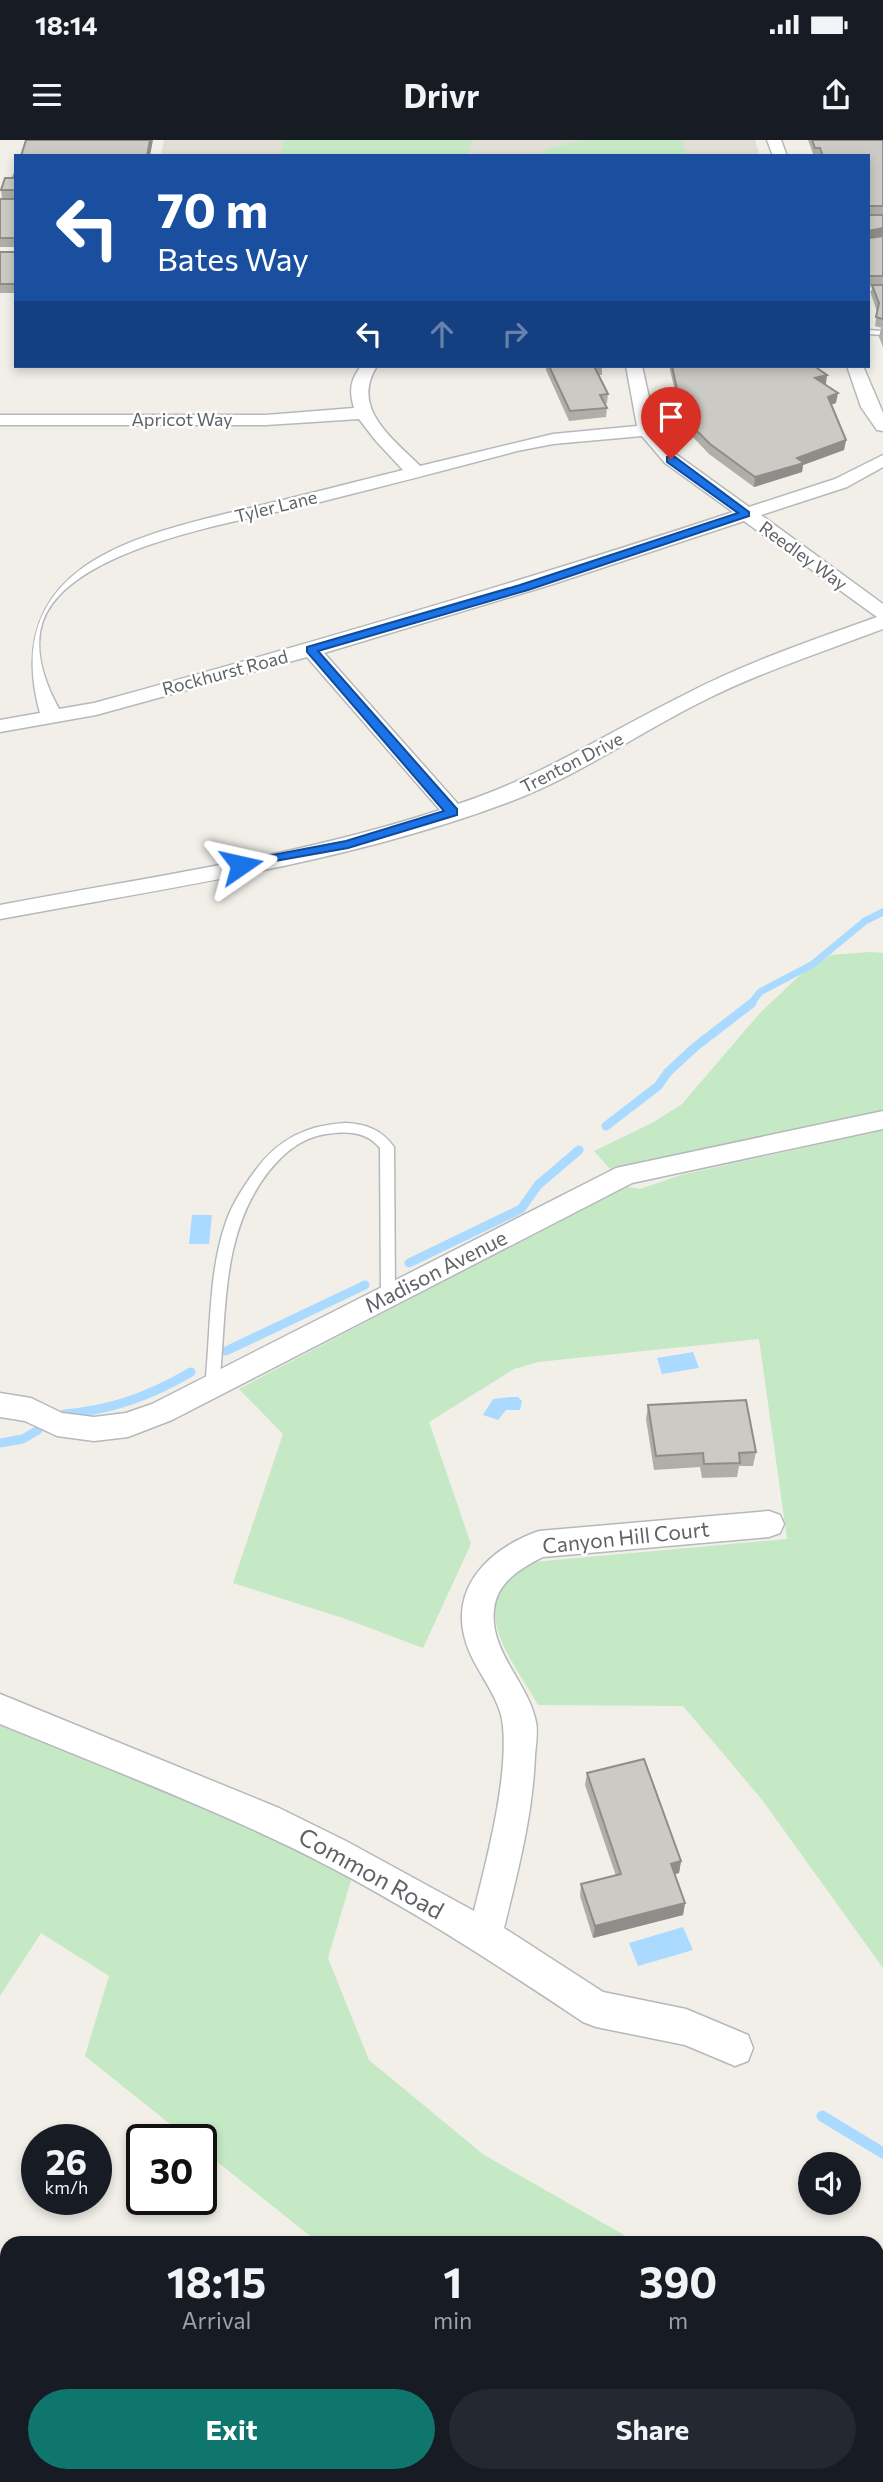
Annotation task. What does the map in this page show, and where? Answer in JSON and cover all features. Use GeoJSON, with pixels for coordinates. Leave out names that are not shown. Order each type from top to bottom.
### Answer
{"type":"FeatureCollection","features":[{"type":"Feature","properties":{"kind":"street"},"geometry":{"type":"LineString","coordinates":[[367,368],[363,372],[359,387],[363,413],[371,426],[416,472]]}},
{"type":"Feature","properties":{"kind":"street","name":"Reedley Way"},"geometry":{"type":"LineString","coordinates":[[634,368],[648,430],[671,459],[883,613]]}},
{"type":"Feature","properties":{"kind":"street"},"geometry":{"type":"LineString","coordinates":[[856,368],[870,407],[883,426]]}},
{"type":"Feature","properties":{"kind":"street","name":"Apricot Way"},"geometry":{"type":"LineString","coordinates":[[0,420],[266,420],[363,413]]}},
{"type":"Feature","properties":{"kind":"street","name":"Tyler Lane"},"geometry":{"type":"LineString","coordinates":[[53,718],[33,670],[28,650],[29,629],[39,607],[54,589],[75,572],[128,547],[416,472],[553,439],[648,430]]}},
{"type":"Feature","properties":{"kind":"street","name":"Rockhurst Road"},"geometry":{"type":"LineString","coordinates":[[0,726],[96,709],[520,589],[841,484],[883,460]]}},
{"type":"Feature","properties":{"kind":"street","name":"Trenton Drive"},"geometry":{"type":"LineString","coordinates":[[0,912],[348,844],[453,812],[546,780],[687,701],[727,682],[883,622]]}},
{"type":"Feature","properties":{"kind":"street"},"geometry":{"type":"LineString","coordinates":[[311,650],[453,812]]}},
{"type":"Feature","properties":{"kind":"street","name":"Madison Avenue"},"geometry":{"type":"LineString","coordinates":[[0,1405],[32,1410],[57,1424],[94,1429],[128,1424],[162,1412],[212,1387],[625,1175],[883,1120]]}},
{"type":"Feature","properties":{"kind":"street","name":"Canyon Hill Court"},"geometry":{"type":"LineString","coordinates":[[485,1936],[508,1837],[519,1762],[520,1721],[480,1642],[478,1606],[488,1582],[506,1559],[539,1544],[769,1524]]}},
{"type":"Feature","properties":{"kind":"street","name":"Common Road"},"geometry":{"type":"LineString","coordinates":[[0,1709],[267,1819],[334,1852],[485,1936],[596,2009],[686,2027],[735,2048]]}},
{"type":"Feature","properties":{"kind":"lane"},"geometry":{"type":"LineString","coordinates":[[212,1387],[230,1230],[258,1179],[275,1155],[290,1142],[312,1133],[358,1128],[379,1136],[387,1147],[388,1297]]}},
{"type":"Feature","properties":{"kind":"shaded area"},"geometry":{"type":"Polygon","coordinates":[[[164,140],[755,140],[759,154],[161,154],[164,140]]]}},
{"type":"Feature","properties":{"kind":"green space"},"geometry":{"type":"Polygon","coordinates":[[[283,140],[472,140],[468,154],[281,154],[283,140]]]}},
{"type":"Feature","properties":{"kind":"green space"},"geometry":{"type":"Polygon","coordinates":[[[584,140],[682,140],[686,154],[542,154],[548,148],[584,140]]]}},
{"type":"Feature","properties":{"kind":"green space"},"geometry":{"type":"Polygon","coordinates":[[[883,953],[883,1111],[610,1169],[594,1151],[652,1123],[682,1104],[760,1013],[800,975],[831,955],[883,953]]]}},
{"type":"Feature","properties":{"kind":"green space"},"geometry":{"type":"Polygon","coordinates":[[[883,1130],[883,1968],[763,1801],[683,1706],[538,1705],[503,1645],[497,1629],[497,1597],[509,1579],[533,1562],[787,1539],[759,1339],[538,1362],[514,1369],[429,1422],[471,1544],[423,1648],[346,1619],[233,1583],[283,1434],[239,1389],[625,1186],[640,1189],[681,1175],[883,1130]]]}},
{"type":"Feature","properties":{"kind":"green space"},"geometry":{"type":"Polygon","coordinates":[[[0,1725],[100,1761],[253,1828],[351,1880],[328,1958],[369,2060],[484,2155],[626,2236],[310,2236],[217,2162],[217,2124],[170,2124],[85,2056],[109,1976],[41,1933],[0,1996],[0,1725]]]}},
{"type":"Feature","properties":{"kind":"water"},"geometry":{"type":"Polygon","coordinates":[[[192,1215],[212,1215],[209,1244],[189,1244],[192,1215]]]}},
{"type":"Feature","properties":{"kind":"water"},"geometry":{"type":"Polygon","coordinates":[[[693,1352],[699,1368],[662,1374],[657,1358],[693,1352]]]}},
{"type":"Feature","properties":{"kind":"water"},"geometry":{"type":"Polygon","coordinates":[[[518,1397],[522,1401],[520,1410],[506,1410],[498,1420],[483,1415],[493,1399],[518,1397]]]}},
{"type":"Feature","properties":{"kind":"water"},"geometry":{"type":"Polygon","coordinates":[[[683,1927],[693,1950],[638,1966],[629,1943],[683,1927]]]}},
{"type":"Feature","properties":{"kind":"building"},"geometry":{"type":"Polygon","coordinates":[[[26,140],[150,140],[147,154],[22,154],[26,140]]]}},
{"type":"Feature","properties":{"kind":"building"},"geometry":{"type":"Polygon","coordinates":[[[812,140],[883,140],[883,206],[870,206],[870,154],[822,154],[820,148],[815,148],[812,140]]]}},
{"type":"Feature","properties":{"kind":"building"},"geometry":{"type":"Polygon","coordinates":[[[14,175],[14,190],[1,190],[5,178],[13,178],[14,175]]]}},
{"type":"Feature","properties":{"kind":"building"},"geometry":{"type":"Polygon","coordinates":[[[0,199],[14,199],[14,238],[0,238],[0,199]]]}},
{"type":"Feature","properties":{"kind":"building"},"geometry":{"type":"Polygon","coordinates":[[[870,215],[883,215],[883,228],[870,231],[870,215]]]}},
{"type":"Feature","properties":{"kind":"building"},"geometry":{"type":"Polygon","coordinates":[[[883,236],[883,276],[870,276],[870,238],[883,236]]]}},
{"type":"Feature","properties":{"kind":"building"},"geometry":{"type":"Polygon","coordinates":[[[0,252],[14,252],[14,284],[0,284],[0,252]]]}},
{"type":"Feature","properties":{"kind":"building"},"geometry":{"type":"Polygon","coordinates":[[[872,285],[883,285],[883,319],[876,317],[879,303],[872,285]]]}},
{"type":"Feature","properties":{"kind":"building"},"geometry":{"type":"Polygon","coordinates":[[[550,368],[595,368],[608,394],[600,395],[607,408],[570,411],[550,368]]]}},
{"type":"Feature","properties":{"kind":"building"},"geometry":{"type":"Polygon","coordinates":[[[672,368],[817,368],[827,375],[815,378],[838,393],[828,397],[846,440],[797,458],[804,463],[755,477],[710,444],[689,423],[690,417],[685,417],[686,394],[678,394],[672,368]]]}},
{"type":"Feature","properties":{"kind":"building"},"geometry":{"type":"Polygon","coordinates":[[[746,1400],[756,1452],[739,1453],[740,1463],[704,1464],[703,1453],[656,1456],[648,1405],[746,1400]]]}},
{"type":"Feature","properties":{"kind":"building"},"geometry":{"type":"Polygon","coordinates":[[[644,1759],[681,1861],[671,1864],[685,1903],[595,1926],[581,1884],[621,1874],[587,1773],[644,1759]]]}},
{"type":"Feature","properties":{"kind":"waterway"},"geometry":{"type":"LineString","coordinates":[[751,1004],[760,992],[813,964],[865,921],[883,912]]}},
{"type":"Feature","properties":{"kind":"waterway"},"geometry":{"type":"LineString","coordinates":[[606,1126],[658,1086],[668,1072],[695,1047],[751,1004]]}},
{"type":"Feature","properties":{"kind":"waterway"},"geometry":{"type":"LineString","coordinates":[[409,1263],[521,1209],[538,1185],[579,1150]]}},
{"type":"Feature","properties":{"kind":"waterway"},"geometry":{"type":"LineString","coordinates":[[226,1351],[365,1285]]}},
{"type":"Feature","properties":{"kind":"waterway"},"geometry":{"type":"LineString","coordinates":[[64,1414],[98,1409],[130,1400],[191,1372]]}},
{"type":"Feature","properties":{"kind":"waterway"},"geometry":{"type":"LineString","coordinates":[[0,1443],[23,1439],[38,1430]]}},
{"type":"Feature","properties":{"kind":"waterway"},"geometry":{"type":"LineString","coordinates":[[822,2116],[883,2153]]}},
{"type":"Feature","properties":{"kind":"route"},"geometry":{"type":"LineString","coordinates":[[241,865],[348,844],[453,812],[311,650],[461,607],[746,514],[671,459]]}}]}
